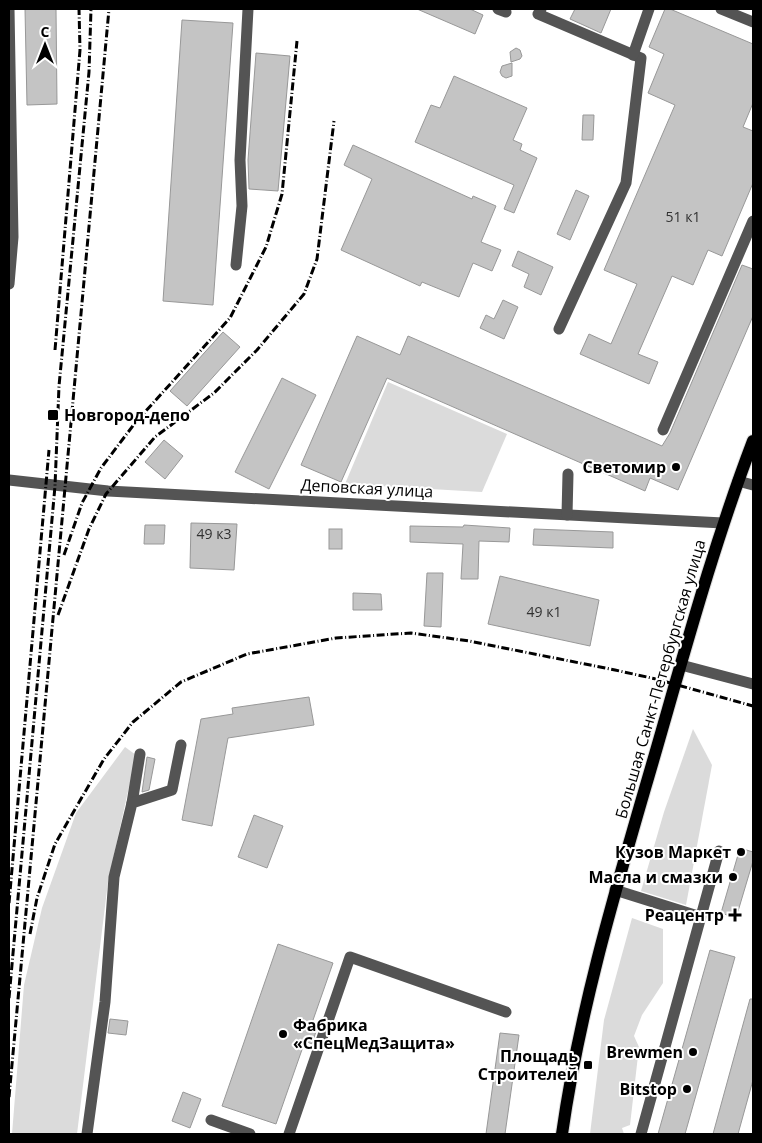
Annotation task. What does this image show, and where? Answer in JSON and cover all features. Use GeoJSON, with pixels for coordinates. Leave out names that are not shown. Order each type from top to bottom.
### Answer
{"type":"FeatureCollection","features":[{"type":"Feature","properties":{"kind":"main road","name":"Большая Санкт-Петербургская улица"},"geometry":{"type":"LineString","coordinates":[[562,1134],[581,1022],[615,890],[723,523],[753,441]]}},
{"type":"Feature","properties":{"kind":"street"},"geometry":{"type":"LineString","coordinates":[[9,9],[13,238],[9,284]]}},
{"type":"Feature","properties":{"kind":"street"},"geometry":{"type":"LineString","coordinates":[[236,265],[242,206],[240,160],[248,9]]}},
{"type":"Feature","properties":{"kind":"street"},"geometry":{"type":"LineString","coordinates":[[541,9],[538,14],[641,58],[626,183],[559,329]]}},
{"type":"Feature","properties":{"kind":"street"},"geometry":{"type":"LineString","coordinates":[[633,55],[649,9]]}},
{"type":"Feature","properties":{"kind":"street"},"geometry":{"type":"LineString","coordinates":[[721,9],[753,22]]}},
{"type":"Feature","properties":{"kind":"street"},"geometry":{"type":"LineString","coordinates":[[663,430],[753,221]]}},
{"type":"Feature","properties":{"kind":"street"},"geometry":{"type":"LineString","coordinates":[[567,515],[568,474]]}},
{"type":"Feature","properties":{"kind":"street","name":"Деповская улица"},"geometry":{"type":"LineString","coordinates":[[9,480],[108,491],[723,523]]}},
{"type":"Feature","properties":{"kind":"street"},"geometry":{"type":"LineString","coordinates":[[738,481],[753,485]]}},
{"type":"Feature","properties":{"kind":"street"},"geometry":{"type":"LineString","coordinates":[[681,665],[753,684]]}},
{"type":"Feature","properties":{"kind":"street"},"geometry":{"type":"LineString","coordinates":[[132,803],[172,790],[181,745]]}},
{"type":"Feature","properties":{"kind":"street"},"geometry":{"type":"LineString","coordinates":[[87,1134],[105,1002],[114,877],[132,803],[140,754]]}},
{"type":"Feature","properties":{"kind":"street"},"geometry":{"type":"LineString","coordinates":[[641,1134],[719,851]]}},
{"type":"Feature","properties":{"kind":"street"},"geometry":{"type":"LineString","coordinates":[[615,890],[701,917]]}},
{"type":"Feature","properties":{"kind":"street"},"geometry":{"type":"LineString","coordinates":[[289,1134],[350,957],[506,1012]]}},
{"type":"Feature","properties":{"kind":"street"},"geometry":{"type":"LineString","coordinates":[[211,1120],[250,1134]]}},
{"type":"Feature","properties":{"kind":"shaded area"},"geometry":{"type":"Polygon","coordinates":[[[388,382],[507,434],[482,492],[345,484],[388,382]]]}},
{"type":"Feature","properties":{"kind":"shaded area"},"geometry":{"type":"Polygon","coordinates":[[[693,729],[712,765],[686,905],[641,891],[664,812],[693,729]]]}},
{"type":"Feature","properties":{"kind":"shaded area"},"geometry":{"type":"Polygon","coordinates":[[[125,747],[136,755],[108,882],[77,1134],[12,1134],[24,985],[42,908],[76,813],[125,747]]]}},
{"type":"Feature","properties":{"kind":"shaded area"},"geometry":{"type":"Polygon","coordinates":[[[632,918],[663,929],[663,983],[642,1015],[634,1036],[639,1047],[630,1125],[622,1128],[624,1134],[590,1134],[604,1020],[632,918]]]}},
{"type":"Feature","properties":{"kind":"building"},"geometry":{"type":"Polygon","coordinates":[[[25,9],[56,9],[57,104],[27,105],[25,9]]]}},
{"type":"Feature","properties":{"kind":"building"},"geometry":{"type":"Polygon","coordinates":[[[417,9],[470,9],[483,15],[475,34],[417,9]]]}},
{"type":"Feature","properties":{"kind":"building"},"geometry":{"type":"Polygon","coordinates":[[[575,9],[611,9],[601,33],[570,19],[575,9]]]}},
{"type":"Feature","properties":{"kind":"building"},"geometry":{"type":"Polygon","coordinates":[[[665,9],[670,9],[753,44],[753,103],[743,127],[753,131],[753,183],[722,256],[708,250],[693,285],[672,276],[638,354],[658,362],[649,384],[580,354],[589,334],[611,344],[637,284],[604,270],[675,105],[648,93],[664,54],[649,47],[665,9]]]}},
{"type":"Feature","properties":{"kind":"building"},"geometry":{"type":"Polygon","coordinates":[[[182,20],[233,23],[213,305],[163,301],[182,20]]]}},
{"type":"Feature","properties":{"kind":"building"},"geometry":{"type":"Polygon","coordinates":[[[516,48],[520,50],[522,56],[520,59],[511,62],[510,52],[516,48]]]}},
{"type":"Feature","properties":{"kind":"building"},"geometry":{"type":"Polygon","coordinates":[[[256,53],[290,56],[278,191],[249,189],[248,160],[256,53]]]}},
{"type":"Feature","properties":{"kind":"building"},"geometry":{"type":"Polygon","coordinates":[[[512,63],[512,76],[506,78],[502,76],[500,72],[502,66],[512,63]]]}},
{"type":"Feature","properties":{"kind":"building"},"geometry":{"type":"Polygon","coordinates":[[[454,76],[527,108],[513,140],[522,144],[520,150],[537,158],[514,213],[504,209],[514,185],[415,142],[431,105],[440,108],[454,76]]]}},
{"type":"Feature","properties":{"kind":"building"},"geometry":{"type":"Polygon","coordinates":[[[583,115],[594,115],[593,140],[582,140],[583,115]]]}},
{"type":"Feature","properties":{"kind":"building"},"geometry":{"type":"Polygon","coordinates":[[[353,145],[472,199],[473,196],[496,206],[481,242],[501,250],[492,271],[473,263],[459,297],[422,282],[420,286],[341,250],[372,179],[344,165],[353,145]]]}},
{"type":"Feature","properties":{"kind":"building"},"geometry":{"type":"Polygon","coordinates":[[[576,190],[589,196],[570,240],[557,234],[576,190]]]}},
{"type":"Feature","properties":{"kind":"building"},"geometry":{"type":"Polygon","coordinates":[[[518,251],[553,267],[541,295],[524,287],[529,274],[512,266],[518,251]]]}},
{"type":"Feature","properties":{"kind":"building"},"geometry":{"type":"Polygon","coordinates":[[[742,265],[753,269],[753,316],[678,490],[650,478],[645,491],[387,378],[341,482],[301,465],[357,336],[400,355],[408,336],[662,446],[670,433],[742,265]]]}},
{"type":"Feature","properties":{"kind":"building"},"geometry":{"type":"Polygon","coordinates":[[[503,300],[518,307],[504,339],[480,328],[486,315],[494,319],[503,300]]]}},
{"type":"Feature","properties":{"kind":"building"},"geometry":{"type":"Polygon","coordinates":[[[223,332],[240,347],[187,406],[170,391],[223,332]]]}},
{"type":"Feature","properties":{"kind":"building"},"geometry":{"type":"Polygon","coordinates":[[[282,378],[316,395],[269,489],[235,472],[282,378]]]}},
{"type":"Feature","properties":{"kind":"building"},"geometry":{"type":"Polygon","coordinates":[[[164,440],[183,456],[165,479],[145,462],[164,440]]]}},
{"type":"Feature","properties":{"kind":"building"},"geometry":{"type":"Polygon","coordinates":[[[191,523],[237,524],[234,570],[190,568],[191,523]]]}},
{"type":"Feature","properties":{"kind":"building"},"geometry":{"type":"Polygon","coordinates":[[[145,525],[165,525],[164,544],[144,544],[145,525]]]}},
{"type":"Feature","properties":{"kind":"building"},"geometry":{"type":"Polygon","coordinates":[[[464,525],[510,528],[509,542],[479,541],[478,579],[461,579],[463,544],[410,542],[410,526],[463,527],[464,525]]]}},
{"type":"Feature","properties":{"kind":"building"},"geometry":{"type":"Polygon","coordinates":[[[329,529],[342,529],[342,549],[329,549],[329,529]]]}},
{"type":"Feature","properties":{"kind":"building"},"geometry":{"type":"Polygon","coordinates":[[[534,529],[613,532],[613,548],[533,545],[534,529]]]}},
{"type":"Feature","properties":{"kind":"building"},"geometry":{"type":"Polygon","coordinates":[[[427,573],[443,573],[441,627],[424,626],[427,573]]]}},
{"type":"Feature","properties":{"kind":"building"},"geometry":{"type":"Polygon","coordinates":[[[500,576],[599,600],[590,646],[488,624],[500,576]]]}},
{"type":"Feature","properties":{"kind":"building"},"geometry":{"type":"Polygon","coordinates":[[[353,593],[381,594],[382,610],[353,610],[353,593]]]}},
{"type":"Feature","properties":{"kind":"building"},"geometry":{"type":"Polygon","coordinates":[[[309,697],[314,725],[228,738],[212,826],[182,820],[201,719],[233,714],[232,708],[309,697]]]}},
{"type":"Feature","properties":{"kind":"building"},"geometry":{"type":"Polygon","coordinates":[[[147,757],[155,759],[149,790],[142,792],[147,757]]]}},
{"type":"Feature","properties":{"kind":"building"},"geometry":{"type":"Polygon","coordinates":[[[254,815],[283,826],[267,868],[238,857],[254,815]]]}},
{"type":"Feature","properties":{"kind":"building"},"geometry":{"type":"Polygon","coordinates":[[[740,848],[753,852],[753,861],[736,918],[721,913],[740,848]]]}},
{"type":"Feature","properties":{"kind":"building","name":"Фабрика «СпецМедЗащита»"},"geometry":{"type":"Polygon","coordinates":[[[278,944],[333,963],[312,1023],[318,1025],[312,1044],[305,1041],[276,1124],[222,1106],[278,944]]]}},
{"type":"Feature","properties":{"kind":"building"},"geometry":{"type":"Polygon","coordinates":[[[710,950],[735,957],[685,1134],[658,1134],[710,950]]]}},
{"type":"Feature","properties":{"kind":"building"},"geometry":{"type":"Polygon","coordinates":[[[750,999],[753,999],[753,1080],[738,1134],[713,1134],[750,999]]]}},
{"type":"Feature","properties":{"kind":"building"},"geometry":{"type":"Polygon","coordinates":[[[110,1019],[128,1021],[126,1035],[108,1033],[110,1019]]]}},
{"type":"Feature","properties":{"kind":"building"},"geometry":{"type":"Polygon","coordinates":[[[500,1033],[519,1035],[505,1134],[486,1134],[500,1033]]]}},
{"type":"Feature","properties":{"kind":"building"},"geometry":{"type":"Polygon","coordinates":[[[183,1092],[201,1099],[190,1128],[172,1121],[183,1092]]]}},
{"type":"Feature","properties":{"kind":"railway"},"geometry":{"type":"LineString","coordinates":[[55,350],[80,50],[79,9]]}},
{"type":"Feature","properties":{"kind":"railway"},"geometry":{"type":"LineString","coordinates":[[9,998],[55,486],[59,386],[89,72],[91,9]]}},
{"type":"Feature","properties":{"kind":"railway"},"geometry":{"type":"LineString","coordinates":[[9,1097],[109,9]]}},
{"type":"Feature","properties":{"kind":"railway"},"geometry":{"type":"LineString","coordinates":[[64,555],[82,503],[101,468],[135,423],[230,318],[266,247],[282,194],[297,41]]}},
{"type":"Feature","properties":{"kind":"railway"},"geometry":{"type":"LineString","coordinates":[[58,615],[89,529],[106,494],[155,437],[214,393],[257,350],[304,294],[317,259],[334,121]]}},
{"type":"Feature","properties":{"kind":"railway"},"geometry":{"type":"LineString","coordinates":[[9,903],[49,450]]}},
{"type":"Feature","properties":{"kind":"railway"},"geometry":{"type":"LineString","coordinates":[[30,934],[37,898],[55,844],[104,759],[133,722],[181,682],[247,654],[336,638],[411,633],[469,641],[615,670],[656,679],[753,706]]}},
{"type":"Feature","properties":{"kind":"place","name":"Новгород-депо"},"geometry":{"type":"Point","coordinates":[53,415]}},
{"type":"Feature","properties":{"kind":"place","name":"Светомир"},"geometry":{"type":"Point","coordinates":[676,467]}},
{"type":"Feature","properties":{"kind":"place","name":"Кузов Маркет"},"geometry":{"type":"Point","coordinates":[741,852]}},
{"type":"Feature","properties":{"kind":"place","name":"Масла и смазки"},"geometry":{"type":"Point","coordinates":[733,877]}},
{"type":"Feature","properties":{"kind":"place","name":"Реацентр"},"geometry":{"type":"Point","coordinates":[735,915]}},
{"type":"Feature","properties":{"kind":"place","name":"Фабрика «СпецМедЗащита»"},"geometry":{"type":"Point","coordinates":[283,1034]}},
{"type":"Feature","properties":{"kind":"place","name":"Brewmen"},"geometry":{"type":"Point","coordinates":[693,1052]}},
{"type":"Feature","properties":{"kind":"place","name":"Площадь Строителей"},"geometry":{"type":"Point","coordinates":[588,1065]}},
{"type":"Feature","properties":{"kind":"place","name":"Bitstop"},"geometry":{"type":"Point","coordinates":[687,1089]}}]}
